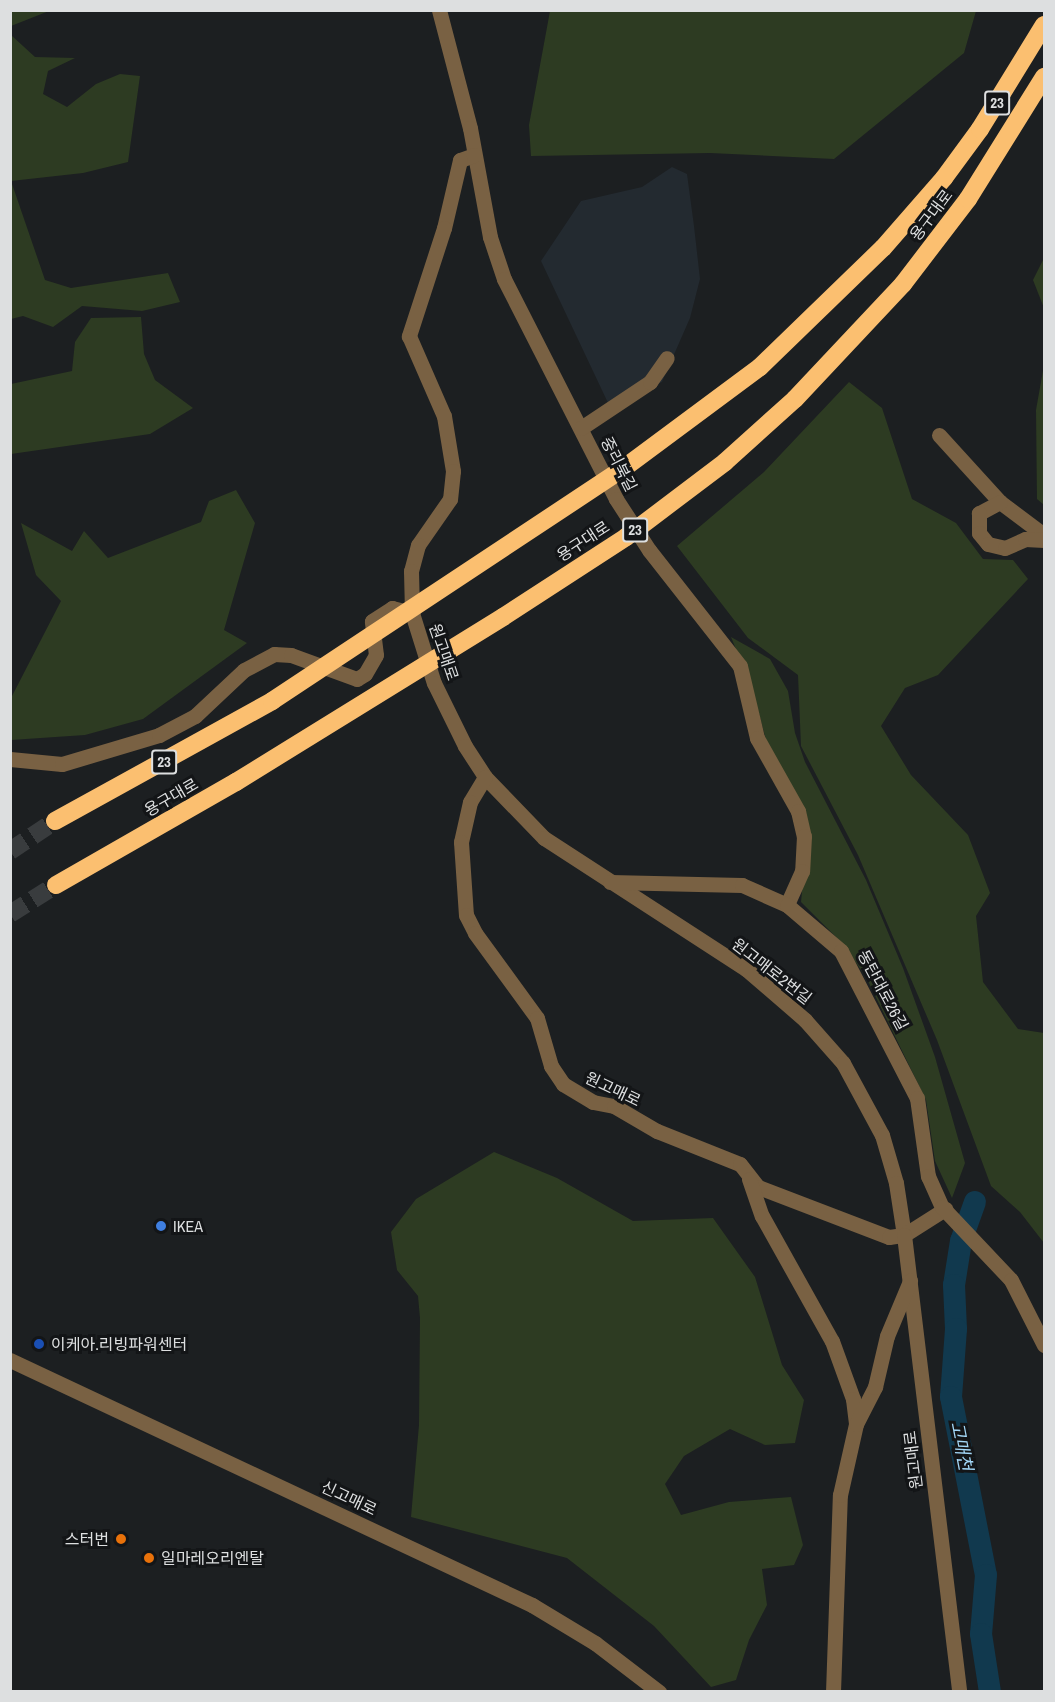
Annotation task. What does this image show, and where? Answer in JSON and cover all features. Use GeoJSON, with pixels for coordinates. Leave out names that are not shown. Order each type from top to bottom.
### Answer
{"type":"FeatureCollection","features":[{"type":"Feature","properties":{"kind":"highway","name":"용구대로"},"geometry":{"type":"LineString","coordinates":[[55,821],[272,701],[624,468],[760,367],[883,248],[944,178],[980,129],[1044,25]]}},
{"type":"Feature","properties":{"kind":"highway","name":"용구대로"},"geometry":{"type":"LineString","coordinates":[[56,885],[236,782],[626,537],[725,462],[859,334],[968,199],[1044,76]]}},
{"type":"Feature","properties":{"kind":"street","name":"중리북길"},"geometry":{"type":"LineString","coordinates":[[439,10],[474,154],[488,226],[504,279],[616,499],[649,550],[740,666],[757,738],[798,812],[804,836],[802,871],[787,905]]}},
{"type":"Feature","properties":{"kind":"street","name":"원고매로"},"geometry":{"type":"LineString","coordinates":[[474,154],[460,160],[444,228],[409,336],[444,416],[453,471],[450,499],[418,546],[411,571],[412,613],[434,683],[465,746],[485,777],[470,802],[461,842],[466,915],[475,933],[537,1018],[551,1066],[563,1084],[657,1131],[720,1154],[740,1164],[749,1179],[758,1187],[889,1237],[904,1235],[912,1279],[959,1692]]}},
{"type":"Feature","properties":{"kind":"street"},"geometry":{"type":"LineString","coordinates":[[581,428],[650,382],[667,358]]}},
{"type":"Feature","properties":{"kind":"street"},"geometry":{"type":"LineString","coordinates":[[939,435],[1000,502],[1044,538]]}},
{"type":"Feature","properties":{"kind":"street"},"geometry":{"type":"LineString","coordinates":[[1000,502],[979,513],[979,533],[988,544],[1005,548],[1025,539],[1044,538]]}},
{"type":"Feature","properties":{"kind":"street"},"geometry":{"type":"LineString","coordinates":[[10,759],[62,764],[159,735],[195,716],[244,670],[268,656],[291,655],[349,679],[357,679],[365,674],[376,655],[372,621],[392,608],[412,613]]}},
{"type":"Feature","properties":{"kind":"street","name":"원고매로2번길"},"geometry":{"type":"LineString","coordinates":[[485,777],[544,838],[746,969],[806,1020],[843,1063],[882,1135],[904,1235]]}},
{"type":"Feature","properties":{"kind":"street","name":"동탄대로26길"},"geometry":{"type":"LineString","coordinates":[[610,882],[742,885],[787,905],[841,951],[852,967],[917,1098],[928,1176],[947,1212],[985,1249],[1011,1280],[1044,1345]]}},
{"type":"Feature","properties":{"kind":"street"},"geometry":{"type":"LineString","coordinates":[[749,1179],[762,1216],[832,1341],[853,1399],[856,1424]]}},
{"type":"Feature","properties":{"kind":"street"},"geometry":{"type":"LineString","coordinates":[[904,1235],[947,1212]]}},
{"type":"Feature","properties":{"kind":"street"},"geometry":{"type":"LineString","coordinates":[[834,1692],[840,1495],[856,1424],[879,1378],[887,1336],[912,1279]]}},
{"type":"Feature","properties":{"kind":"street","name":"신고매로"},"geometry":{"type":"LineString","coordinates":[[10,1360],[532,1605],[595,1643],[659,1692]]}},
{"type":"Feature","properties":{"kind":"shaded area"},"geometry":{"type":"Polygon","coordinates":[[[672,167],[687,174],[694,226],[700,279],[690,318],[662,382],[609,405],[541,261],[581,201],[642,187],[672,167]]]}},
{"type":"Feature","properties":{"kind":"green space"},"geometry":{"type":"Polygon","coordinates":[[[11,10],[49,10],[49,11],[11,26],[11,10]]]}},
{"type":"Feature","properties":{"kind":"green space"},"geometry":{"type":"Polygon","coordinates":[[[550,10],[976,11],[964,53],[834,159],[710,153],[531,156],[529,125],[550,10]]]}},
{"type":"Feature","properties":{"kind":"green space"},"geometry":{"type":"Polygon","coordinates":[[[11,35],[35,57],[75,58],[48,71],[43,94],[67,107],[96,84],[120,74],[140,76],[128,162],[83,173],[11,181],[11,35]]]}},
{"type":"Feature","properties":{"kind":"green space"},"geometry":{"type":"Polygon","coordinates":[[[11,181],[45,280],[71,288],[168,273],[180,302],[142,311],[82,306],[53,327],[23,316],[11,319],[11,181]]]}},
{"type":"Feature","properties":{"kind":"green space"},"geometry":{"type":"Polygon","coordinates":[[[1044,258],[1044,308],[1033,280],[1044,258]]]}},
{"type":"Feature","properties":{"kind":"green space"},"geometry":{"type":"Polygon","coordinates":[[[141,317],[144,354],[155,380],[193,408],[150,434],[11,454],[11,384],[72,371],[75,342],[91,318],[141,317]]]}},
{"type":"Feature","properties":{"kind":"green space"},"geometry":{"type":"Polygon","coordinates":[[[1044,365],[1044,505],[1037,499],[1036,410],[1044,365]]]}},
{"type":"Feature","properties":{"kind":"green space"},"geometry":{"type":"Polygon","coordinates":[[[849,382],[882,408],[912,499],[956,523],[983,559],[1013,560],[1028,579],[938,675],[905,688],[881,726],[911,775],[968,835],[990,893],[976,916],[983,982],[1018,1029],[1044,1033],[1044,1243],[1020,1212],[991,1186],[937,1040],[858,855],[801,746],[798,675],[748,638],[677,546],[764,472],[849,382]]]}},
{"type":"Feature","properties":{"kind":"green space"},"geometry":{"type":"Polygon","coordinates":[[[236,490],[255,523],[224,630],[247,643],[143,719],[85,735],[11,740],[11,698],[61,601],[36,575],[21,523],[72,551],[84,531],[108,558],[201,522],[209,501],[236,490]]]}},
{"type":"Feature","properties":{"kind":"green space"},"geometry":{"type":"Polygon","coordinates":[[[731,637],[770,659],[788,691],[795,733],[805,762],[866,880],[903,968],[935,1057],[965,1163],[952,1198],[935,1161],[926,1100],[867,979],[845,946],[801,902],[808,829],[768,747],[752,688],[731,637]]]}},
{"type":"Feature","properties":{"kind":"green space"},"geometry":{"type":"Polygon","coordinates":[[[494,1152],[557,1178],[633,1221],[713,1218],[755,1277],[782,1365],[804,1400],[795,1443],[765,1445],[730,1429],[684,1456],[665,1484],[681,1515],[729,1502],[791,1497],[803,1545],[794,1565],[762,1569],[767,1605],[749,1640],[736,1680],[711,1687],[654,1626],[567,1558],[411,1517],[419,1425],[420,1318],[418,1296],[397,1270],[391,1232],[416,1199],[494,1152]]]}},
{"type":"Feature","properties":{"kind":"waterway","name":"고매천"},"geometry":{"type":"LineString","coordinates":[[975,1202],[961,1241],[954,1285],[956,1329],[951,1397],[986,1575],[981,1634],[990,1692]]}},
{"type":"Feature","properties":{"kind":"tunnel"},"geometry":{"type":"LineString","coordinates":[[10,851],[55,821]]}},
{"type":"Feature","properties":{"kind":"tunnel"},"geometry":{"type":"LineString","coordinates":[[10,914],[56,885]]}},
{"type":"Feature","properties":{"kind":"place","name":"IKEA"},"geometry":{"type":"Point","coordinates":[161,1226]}},
{"type":"Feature","properties":{"kind":"place","name":"이케아.리빙파워센터"},"geometry":{"type":"Point","coordinates":[39,1344]}},
{"type":"Feature","properties":{"kind":"place","name":"스터번"},"geometry":{"type":"Point","coordinates":[121,1539]}},
{"type":"Feature","properties":{"kind":"place","name":"일마레오리엔탈"},"geometry":{"type":"Point","coordinates":[149,1558]}}]}
